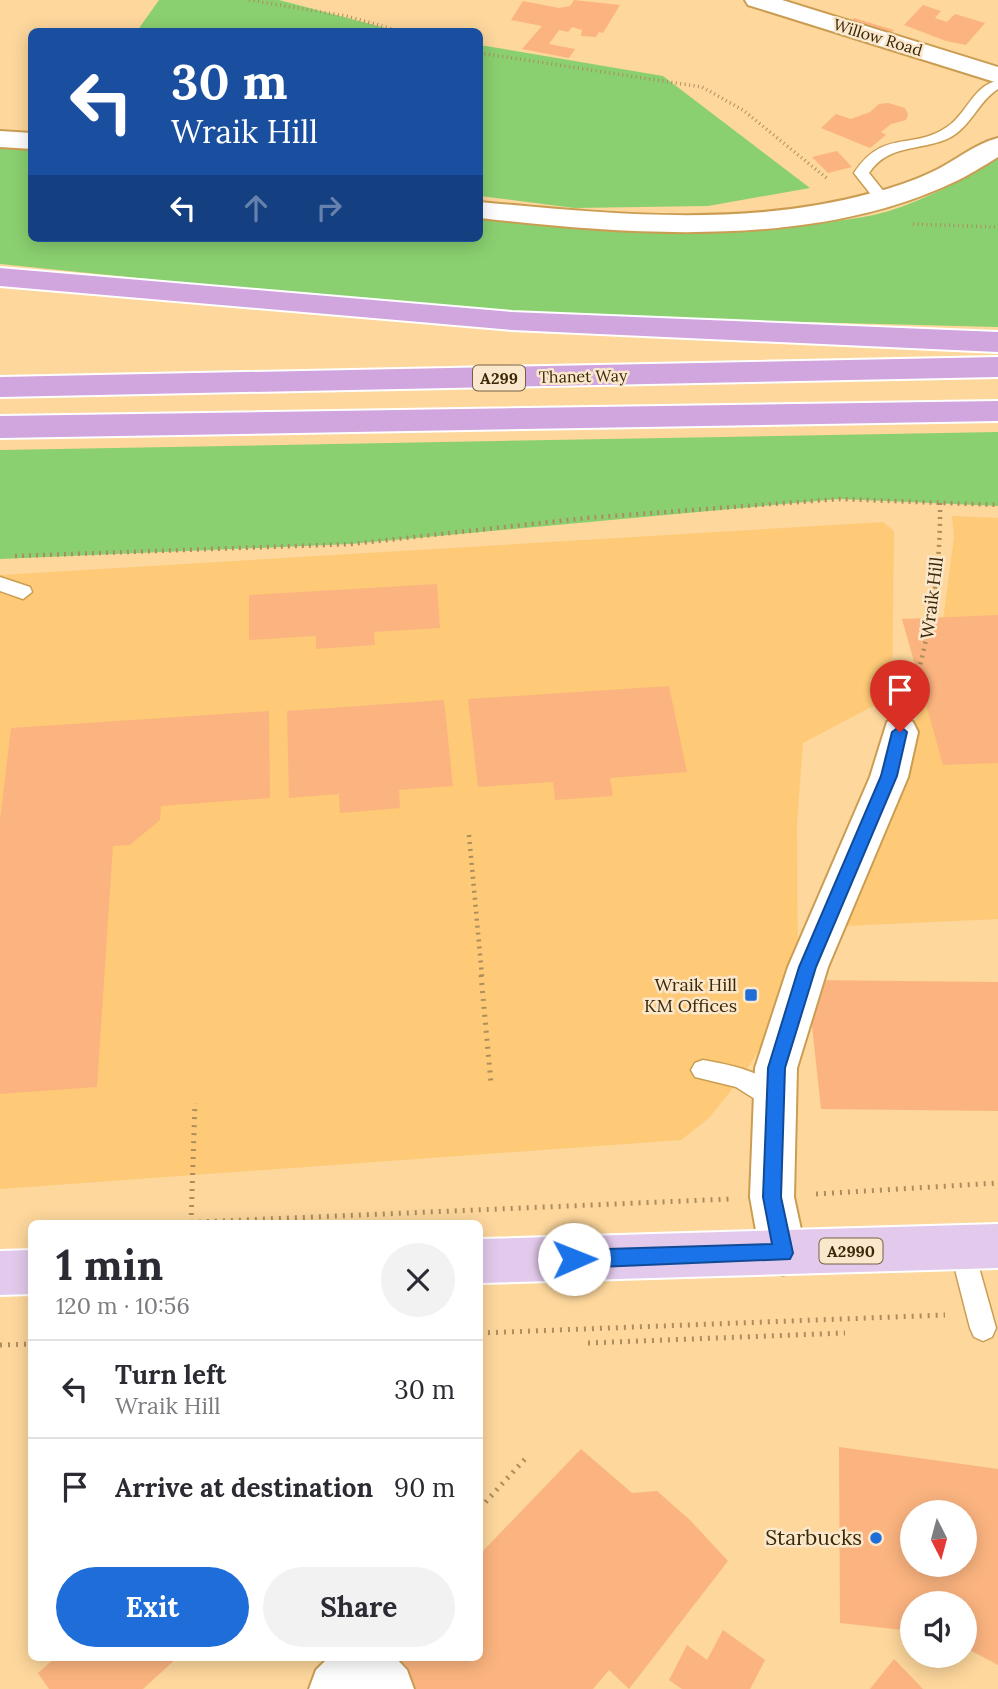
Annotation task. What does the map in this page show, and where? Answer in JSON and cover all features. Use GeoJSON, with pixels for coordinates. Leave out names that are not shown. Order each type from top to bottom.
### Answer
{"type":"FeatureCollection","features":[{"type":"Feature","properties":{"kind":"highway"},"geometry":{"type":"LineString","coordinates":[[0,277],[512,321],[998,342]]}},
{"type":"Feature","properties":{"kind":"highway","name":"Thanet Way"},"geometry":{"type":"LineString","coordinates":[[0,387],[998,367]]}},
{"type":"Feature","properties":{"kind":"highway"},"geometry":{"type":"LineString","coordinates":[[0,427],[998,411]]}},
{"type":"Feature","properties":{"kind":"main road","name":"A2990"},"geometry":{"type":"LineString","coordinates":[[483,1261],[980,1246]]}},
{"type":"Feature","properties":{"kind":"main road"},"geometry":{"type":"LineString","coordinates":[[0,1273],[28,1272]]}},
{"type":"Feature","properties":{"kind":"street","name":"Willow Road"},"geometry":{"type":"LineString","coordinates":[[757,0],[998,75]]}},
{"type":"Feature","properties":{"kind":"street"},"geometry":{"type":"LineString","coordinates":[[0,139],[28,141]]}},
{"type":"Feature","properties":{"kind":"street"},"geometry":{"type":"LineString","coordinates":[[483,210],[585,219],[720,222],[794,216],[871,201],[948,174],[998,146]]}},
{"type":"Feature","properties":{"kind":"street"},"geometry":{"type":"LineString","coordinates":[[783,1253],[772,1197],[776,1068],[808,967],[889,776],[900,732]]}},
{"type":"Feature","properties":{"kind":"lane"},"geometry":{"type":"LineString","coordinates":[[871,201],[861,173],[867,160],[897,145],[951,131],[990,86],[998,85]]}},
{"type":"Feature","properties":{"kind":"lane"},"geometry":{"type":"LineString","coordinates":[[0,584],[23,592]]}},
{"type":"Feature","properties":{"kind":"lane"},"geometry":{"type":"LineString","coordinates":[[703,1070],[741,1078],[774,1100]]}},
{"type":"Feature","properties":{"kind":"lane"},"geometry":{"type":"LineString","coordinates":[[980,1246],[981,1321]]}},
{"type":"Feature","properties":{"kind":"path"},"geometry":{"type":"LineString","coordinates":[[249,0],[355,17],[389,28]]}},
{"type":"Feature","properties":{"kind":"path"},"geometry":{"type":"LineString","coordinates":[[483,53],[702,88],[743,110],[776,140],[871,201]]}},
{"type":"Feature","properties":{"kind":"path"},"geometry":{"type":"LineString","coordinates":[[13,556],[118,550],[351,544],[731,505],[839,499],[998,505]]}},
{"type":"Feature","properties":{"kind":"path","name":"Wraik Hill"},"geometry":{"type":"LineString","coordinates":[[900,732],[924,656],[941,525],[940,503]]}},
{"type":"Feature","properties":{"kind":"path"},"geometry":{"type":"LineString","coordinates":[[469,835],[491,1083]]}},
{"type":"Feature","properties":{"kind":"path"},"geometry":{"type":"LineString","coordinates":[[191,1220],[195,1103]]}},
{"type":"Feature","properties":{"kind":"path"},"geometry":{"type":"LineString","coordinates":[[258,1220],[772,1197],[998,1183]]}},
{"type":"Feature","properties":{"kind":"path"},"geometry":{"type":"LineString","coordinates":[[483,1333],[981,1321]]}},
{"type":"Feature","properties":{"kind":"path"},"geometry":{"type":"LineString","coordinates":[[588,1343],[845,1333]]}},
{"type":"Feature","properties":{"kind":"path"},"geometry":{"type":"LineString","coordinates":[[0,1345],[28,1344]]}},
{"type":"Feature","properties":{"kind":"path"},"geometry":{"type":"LineString","coordinates":[[483,1504],[525,1459]]}},
{"type":"Feature","properties":{"kind":"shaded area"},"geometry":{"type":"Polygon","coordinates":[[[952,516],[998,518],[998,919],[846,926],[900,785],[911,734],[938,658],[954,537],[952,516]]]}},
{"type":"Feature","properties":{"kind":"shaded area"},"geometry":{"type":"Polygon","coordinates":[[[883,522],[894,531],[892,696],[803,743],[797,824],[798,990],[741,1078],[709,1118],[681,1140],[0,1189],[0,575],[883,522]]]}},
{"type":"Feature","properties":{"kind":"green space"},"geometry":{"type":"Polygon","coordinates":[[[159,0],[279,0],[386,28],[139,28],[159,0]]]}},
{"type":"Feature","properties":{"kind":"green space"},"geometry":{"type":"Polygon","coordinates":[[[483,46],[663,76],[810,188],[708,206],[574,208],[483,196],[483,46]]]}},
{"type":"Feature","properties":{"kind":"green space"},"geometry":{"type":"Polygon","coordinates":[[[0,148],[28,150],[28,242],[483,242],[483,218],[626,230],[698,230],[816,223],[860,218],[904,206],[945,188],[998,156],[998,327],[559,316],[336,298],[0,264],[0,148]]]}},
{"type":"Feature","properties":{"kind":"green space"},"geometry":{"type":"Polygon","coordinates":[[[998,432],[998,506],[839,499],[351,544],[0,559],[0,450],[998,432]]]}},
{"type":"Feature","properties":{"kind":"building"},"geometry":{"type":"Polygon","coordinates":[[[574,0],[620,5],[603,33],[599,32],[596,37],[581,36],[582,30],[572,27],[568,32],[559,30],[549,44],[575,49],[569,58],[522,49],[542,26],[511,20],[523,1],[559,8],[570,6],[574,0]]]}},
{"type":"Feature","properties":{"kind":"building"},"geometry":{"type":"Polygon","coordinates":[[[923,5],[941,11],[935,18],[947,22],[955,14],[985,23],[966,45],[946,41],[904,25],[923,5]]]}},
{"type":"Feature","properties":{"kind":"building"},"geometry":{"type":"Polygon","coordinates":[[[854,18],[894,30],[890,35],[849,23],[854,18]]]}},
{"type":"Feature","properties":{"kind":"building"},"geometry":{"type":"Polygon","coordinates":[[[888,103],[905,108],[908,114],[906,120],[891,124],[881,132],[886,135],[870,148],[821,128],[836,114],[851,119],[870,112],[879,104],[888,103]]]}},
{"type":"Feature","properties":{"kind":"building"},"geometry":{"type":"Polygon","coordinates":[[[837,151],[852,167],[828,173],[812,157],[837,151]]]}},
{"type":"Feature","properties":{"kind":"building"},"geometry":{"type":"Polygon","coordinates":[[[437,584],[440,628],[374,632],[375,645],[316,649],[316,636],[249,640],[249,595],[437,584]]]}},
{"type":"Feature","properties":{"kind":"building"},"geometry":{"type":"Polygon","coordinates":[[[998,615],[998,763],[943,765],[902,619],[998,615]]]}},
{"type":"Feature","properties":{"kind":"building"},"geometry":{"type":"Polygon","coordinates":[[[669,686],[687,772],[610,778],[613,796],[555,800],[553,782],[478,787],[468,699],[669,686]]]}},
{"type":"Feature","properties":{"kind":"building"},"geometry":{"type":"Polygon","coordinates":[[[444,700],[453,786],[399,790],[400,808],[340,813],[339,794],[289,798],[287,711],[444,700]]]}},
{"type":"Feature","properties":{"kind":"building"},"geometry":{"type":"Polygon","coordinates":[[[269,711],[270,798],[161,806],[160,820],[130,845],[113,846],[97,1087],[0,1094],[0,820],[11,728],[269,711]]]}},
{"type":"Feature","properties":{"kind":"building"},"geometry":{"type":"Polygon","coordinates":[[[807,980],[998,982],[998,1111],[821,1109],[807,980]]]}},
{"type":"Feature","properties":{"kind":"building","name":"Starbucks"},"geometry":{"type":"Polygon","coordinates":[[[839,1447],[998,1469],[998,1665],[977,1654],[977,1591],[900,1591],[900,1630],[840,1623],[839,1447]]]}},
{"type":"Feature","properties":{"kind":"building"},"geometry":{"type":"Polygon","coordinates":[[[581,1449],[632,1493],[657,1491],[690,1520],[728,1561],[629,1689],[609,1670],[593,1689],[415,1689],[387,1661],[483,1661],[483,1551],[581,1449]]]}},
{"type":"Feature","properties":{"kind":"building"},"geometry":{"type":"Polygon","coordinates":[[[723,1630],[765,1660],[750,1689],[682,1689],[669,1680],[687,1645],[707,1660],[723,1630]]]}},
{"type":"Feature","properties":{"kind":"building"},"geometry":{"type":"Polygon","coordinates":[[[894,1659],[923,1689],[870,1689],[894,1659]]]}},
{"type":"Feature","properties":{"kind":"building"},"geometry":{"type":"Polygon","coordinates":[[[52,1661],[174,1661],[143,1689],[49,1689],[38,1673],[52,1661]]]}},
{"type":"Feature","properties":{"kind":"place","name":"Wraik Hill KM Offices"},"geometry":{"type":"Point","coordinates":[751,995]}},
{"type":"Feature","properties":{"kind":"place","name":"Starbucks"},"geometry":{"type":"Point","coordinates":[876,1538]}},
{"type":"Feature","properties":{"kind":"route"},"geometry":{"type":"LineString","coordinates":[[574,1259],[783,1253],[772,1197],[776,1068],[808,967],[889,776],[900,732]]}}]}
